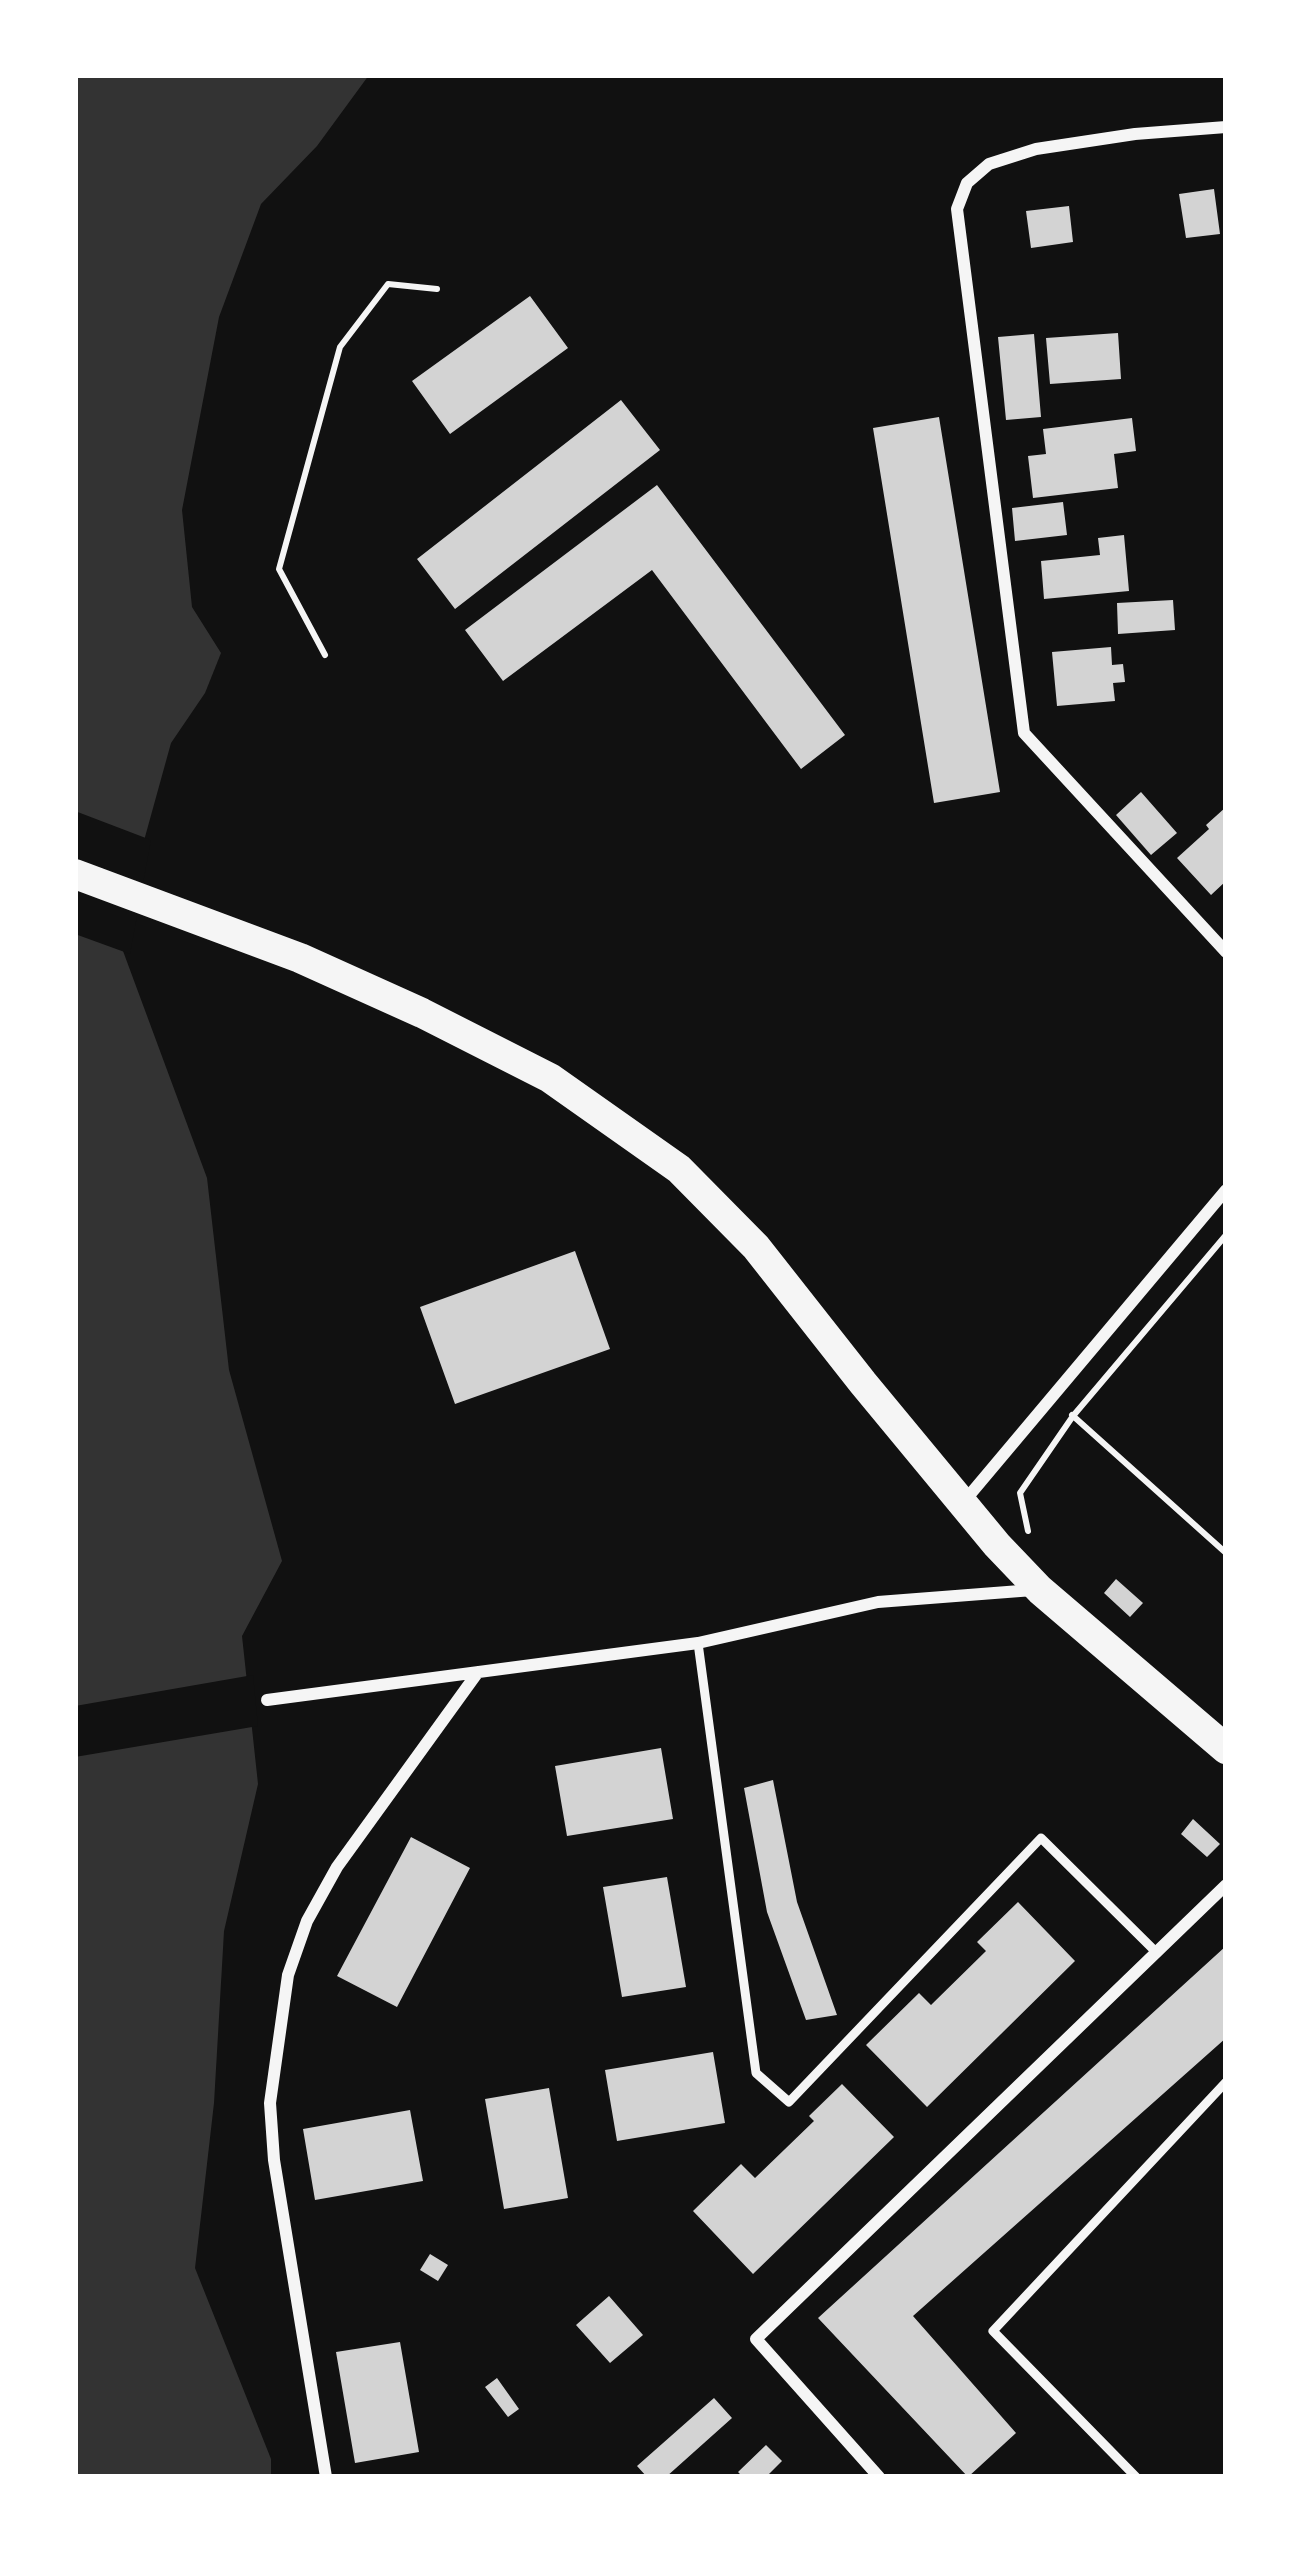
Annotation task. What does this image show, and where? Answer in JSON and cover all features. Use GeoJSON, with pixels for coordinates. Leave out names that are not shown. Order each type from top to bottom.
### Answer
{"type":"FeatureCollection","features":[{"type":"Feature","properties":{"kind":"main road"},"geometry":{"type":"LineString","coordinates":[[75,874],[361,985],[490,1046],[550,1078],[680,1169],[757,1247],[962,1504],[1040,1590],[1226,1749]]}},
{"type":"Feature","properties":{"kind":"street"},"geometry":{"type":"LineString","coordinates":[[1226,127],[1036,148],[989,164],[967,183],[957,209],[1024,733],[1226,952]]}},
{"type":"Feature","properties":{"kind":"street"},"geometry":{"type":"LineString","coordinates":[[962,1504],[1226,1190]]}},
{"type":"Feature","properties":{"kind":"street"},"geometry":{"type":"LineString","coordinates":[[267,1700],[698,1643],[878,1602],[1040,1590]]}},
{"type":"Feature","properties":{"kind":"street"},"geometry":{"type":"LineString","coordinates":[[326,2477],[274,2160],[271,2102],[289,1975],[307,1921],[337,1868],[478,1672]]}},
{"type":"Feature","properties":{"kind":"street"},"geometry":{"type":"LineString","coordinates":[[879,2477],[756,2338],[1226,1886]]}},
{"type":"Feature","properties":{"kind":"lane"},"geometry":{"type":"LineString","coordinates":[[698,1643],[756,2073],[789,2102],[1041,1838],[1157,1953]]}},
{"type":"Feature","properties":{"kind":"lane"},"geometry":{"type":"LineString","coordinates":[[1136,2477],[993,2331],[1226,2082]]}},
{"type":"Feature","properties":{"kind":"path"},"geometry":{"type":"LineString","coordinates":[[325,655],[279,569],[340,347],[388,284],[437,289]]}},
{"type":"Feature","properties":{"kind":"path"},"geometry":{"type":"LineString","coordinates":[[1040,1590],[1020,1493],[1073,1416],[1226,1235]]}},
{"type":"Feature","properties":{"kind":"path"},"geometry":{"type":"LineString","coordinates":[[1054,1399],[1226,1553]]}},
{"type":"Feature","properties":{"kind":"shaded area"},"geometry":{"type":"Polygon","coordinates":[[[75,75],[369,75],[317,146],[261,204],[219,317],[182,510],[192,607],[221,653],[205,693],[171,743],[145,837],[123,951],[207,1178],[229,1370],[282,1561],[242,1636],[258,1784],[224,1931],[214,2103],[195,2268],[271,2459],[271,2477],[75,2477],[75,75]]]}},
{"type":"Feature","properties":{"kind":"pier"},"geometry":{"type":"Polygon","coordinates":[[[75,811],[151,840],[130,954],[75,934],[75,811]]]}},
{"type":"Feature","properties":{"kind":"pier"},"geometry":{"type":"Polygon","coordinates":[[[253,1675],[258,1726],[75,1757],[75,1706],[253,1675]]]}},
{"type":"Feature","properties":{"kind":"building"},"geometry":{"type":"Polygon","coordinates":[[[1214,189],[1220,234],[1186,238],[1179,194],[1214,189]]]}},
{"type":"Feature","properties":{"kind":"building"},"geometry":{"type":"Polygon","coordinates":[[[1069,206],[1073,242],[1031,248],[1026,211],[1069,206]]]}},
{"type":"Feature","properties":{"kind":"building"},"geometry":{"type":"Polygon","coordinates":[[[530,296],[568,348],[450,434],[412,381],[530,296]]]}},
{"type":"Feature","properties":{"kind":"building"},"geometry":{"type":"Polygon","coordinates":[[[1118,333],[1121,379],[1050,384],[1046,338],[1118,333]]]}},
{"type":"Feature","properties":{"kind":"building"},"geometry":{"type":"Polygon","coordinates":[[[1034,334],[1041,417],[1006,420],[998,337],[1034,334]]]}},
{"type":"Feature","properties":{"kind":"building"},"geometry":{"type":"Polygon","coordinates":[[[621,400],[660,450],[455,609],[417,559],[621,400]]]}},
{"type":"Feature","properties":{"kind":"building"},"geometry":{"type":"Polygon","coordinates":[[[939,417],[1000,792],[934,803],[873,428],[939,417]]]}},
{"type":"Feature","properties":{"kind":"building"},"geometry":{"type":"Polygon","coordinates":[[[1132,418],[1136,451],[1114,454],[1118,488],[1033,498],[1028,456],[1046,454],[1043,429],[1132,418]]]}},
{"type":"Feature","properties":{"kind":"building"},"geometry":{"type":"Polygon","coordinates":[[[657,485],[845,735],[801,769],[652,570],[503,681],[465,630],[657,485]]]}},
{"type":"Feature","properties":{"kind":"building"},"geometry":{"type":"Polygon","coordinates":[[[1063,502],[1067,535],[1015,541],[1012,508],[1063,502]]]}},
{"type":"Feature","properties":{"kind":"building"},"geometry":{"type":"Polygon","coordinates":[[[1124,535],[1129,591],[1044,599],[1041,561],[1100,555],[1098,538],[1124,535]]]}},
{"type":"Feature","properties":{"kind":"building"},"geometry":{"type":"Polygon","coordinates":[[[1173,600],[1175,630],[1118,634],[1117,603],[1173,600]]]}},
{"type":"Feature","properties":{"kind":"building"},"geometry":{"type":"Polygon","coordinates":[[[1111,647],[1112,665],[1123,664],[1125,682],[1113,683],[1115,701],[1057,706],[1052,652],[1111,647]]]}},
{"type":"Feature","properties":{"kind":"building"},"geometry":{"type":"Polygon","coordinates":[[[1141,792],[1177,833],[1151,855],[1116,815],[1141,792]]]}},
{"type":"Feature","properties":{"kind":"building"},"geometry":{"type":"Polygon","coordinates":[[[1226,807],[1226,881],[1211,895],[1177,858],[1226,807]]]}},
{"type":"Feature","properties":{"kind":"building"},"geometry":{"type":"Polygon","coordinates":[[[575,1251],[610,1349],[455,1404],[420,1307],[575,1251]]]}},
{"type":"Feature","properties":{"kind":"building"},"geometry":{"type":"Polygon","coordinates":[[[1116,1579],[1143,1603],[1130,1617],[1104,1593],[1116,1579]]]}},
{"type":"Feature","properties":{"kind":"building"},"geometry":{"type":"Polygon","coordinates":[[[661,1748],[673,1819],[567,1836],[555,1766],[661,1748]]]}},
{"type":"Feature","properties":{"kind":"building"},"geometry":{"type":"Polygon","coordinates":[[[773,1780],[797,1902],[837,2015],[806,2020],[767,1912],[744,1788],[773,1780]]]}},
{"type":"Feature","properties":{"kind":"building"},"geometry":{"type":"Polygon","coordinates":[[[1193,1819],[1220,1844],[1207,1857],[1181,1834],[1193,1819]]]}},
{"type":"Feature","properties":{"kind":"building"},"geometry":{"type":"Polygon","coordinates":[[[411,1837],[470,1868],[397,2007],[337,1976],[411,1837]]]}},
{"type":"Feature","properties":{"kind":"building"},"geometry":{"type":"Polygon","coordinates":[[[667,1877],[686,1987],[622,1997],[603,1887],[667,1877]]]}},
{"type":"Feature","properties":{"kind":"building"},"geometry":{"type":"Polygon","coordinates":[[[1018,1902],[1075,1961],[927,2107],[866,2045],[919,1993],[931,2005],[986,1951],[977,1942],[1018,1902]]]}},
{"type":"Feature","properties":{"kind":"building"},"geometry":{"type":"Polygon","coordinates":[[[1226,1946],[1226,2038],[913,2316],[1016,2433],[968,2477],[818,2318],[1226,1946]]]}},
{"type":"Feature","properties":{"kind":"building"},"geometry":{"type":"Polygon","coordinates":[[[713,2052],[725,2123],[617,2141],[605,2070],[713,2052]]]}},
{"type":"Feature","properties":{"kind":"building"},"geometry":{"type":"Polygon","coordinates":[[[842,2084],[894,2137],[753,2274],[693,2211],[741,2164],[755,2178],[814,2121],[809,2116],[842,2084]]]}},
{"type":"Feature","properties":{"kind":"building"},"geometry":{"type":"Polygon","coordinates":[[[549,2088],[568,2198],[504,2209],[485,2099],[549,2088]]]}},
{"type":"Feature","properties":{"kind":"building"},"geometry":{"type":"Polygon","coordinates":[[[410,2110],[423,2181],[315,2200],[303,2129],[410,2110]]]}},
{"type":"Feature","properties":{"kind":"building"},"geometry":{"type":"Polygon","coordinates":[[[430,2254],[448,2265],[438,2281],[420,2270],[430,2254]]]}},
{"type":"Feature","properties":{"kind":"building"},"geometry":{"type":"Polygon","coordinates":[[[609,2296],[643,2335],[610,2363],[576,2325],[609,2296]]]}},
{"type":"Feature","properties":{"kind":"building"},"geometry":{"type":"Polygon","coordinates":[[[400,2342],[419,2452],[355,2463],[336,2352],[400,2342]]]}},
{"type":"Feature","properties":{"kind":"building"},"geometry":{"type":"Polygon","coordinates":[[[497,2378],[519,2409],[508,2417],[485,2387],[497,2378]]]}},
{"type":"Feature","properties":{"kind":"building"},"geometry":{"type":"Polygon","coordinates":[[[714,2398],[732,2418],[666,2477],[647,2477],[637,2466],[714,2398]]]}},
{"type":"Feature","properties":{"kind":"building"},"geometry":{"type":"Polygon","coordinates":[[[766,2445],[782,2461],[766,2477],[743,2477],[738,2472],[766,2445]]]}}]}
